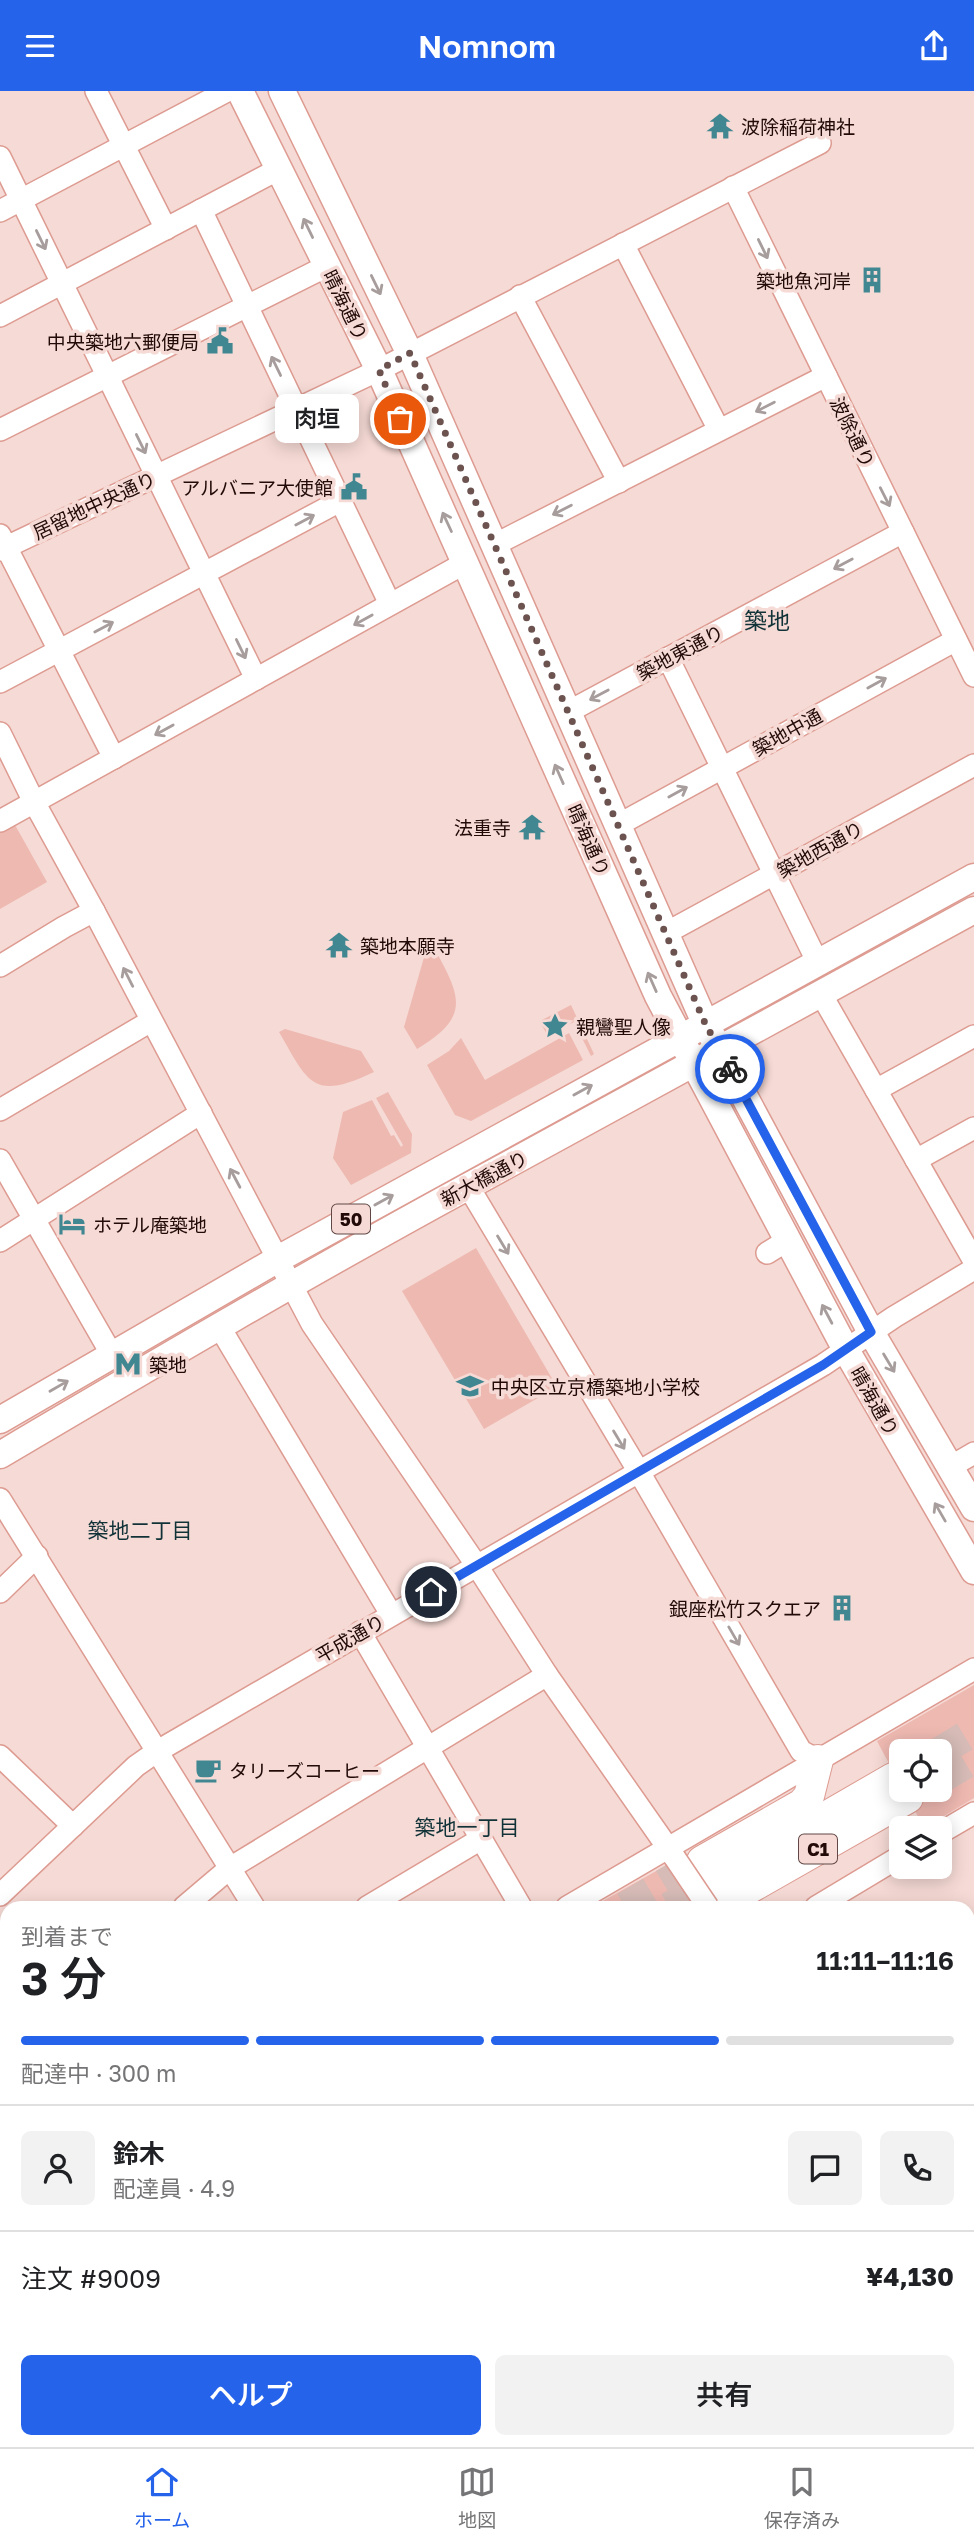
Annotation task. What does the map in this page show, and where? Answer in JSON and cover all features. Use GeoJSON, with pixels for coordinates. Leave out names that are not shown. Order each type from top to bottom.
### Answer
{"type":"FeatureCollection","features":[{"type":"Feature","properties":{"kind":"highway"},"geometry":{"type":"LineString","coordinates":[[700,1876],[802,1804],[809,1796],[818,1760]]}},
{"type":"Feature","properties":{"kind":"highway","name":"C1"},"geometry":{"type":"LineString","coordinates":[[700,1876],[889,1793]]}},
{"type":"Feature","properties":{"kind":"main road","name":"晴海通り"},"geometry":{"type":"LineString","coordinates":[[240,91],[379,370],[658,996],[694,1065],[778,1247],[846,1350],[974,1571]]}},
{"type":"Feature","properties":{"kind":"main road","name":"晴海通り"},"geometry":{"type":"LineString","coordinates":[[282,91],[410,353],[705,1023],[871,1332],[974,1508]]}},
{"type":"Feature","properties":{"kind":"main road","name":"新大橋通り"},"geometry":{"type":"LineString","coordinates":[[0,1420],[278,1259],[974,877]]}},
{"type":"Feature","properties":{"kind":"main road","name":"新大橋通り"},"geometry":{"type":"LineString","coordinates":[[0,1455],[292,1284],[974,911]]}},
{"type":"Feature","properties":{"kind":"street"},"geometry":{"type":"LineString","coordinates":[[96,91],[166,229]]}},
{"type":"Feature","properties":{"kind":"street"},"geometry":{"type":"LineString","coordinates":[[0,211],[227,91]]}},
{"type":"Feature","properties":{"kind":"street"},"geometry":{"type":"LineString","coordinates":[[410,353],[820,143]]}},
{"type":"Feature","properties":{"kind":"street"},"geometry":{"type":"LineString","coordinates":[[0,157],[256,679]]}},
{"type":"Feature","properties":{"kind":"street"},"geometry":{"type":"LineString","coordinates":[[0,316],[279,169]]}},
{"type":"Feature","properties":{"kind":"street","name":"波除通り"},"geometry":{"type":"LineString","coordinates":[[733,187],[974,677]]}},
{"type":"Feature","properties":{"kind":"street"},"geometry":{"type":"LineString","coordinates":[[201,210],[390,604]]}},
{"type":"Feature","properties":{"kind":"street"},"geometry":{"type":"LineString","coordinates":[[623,244],[719,430]]}},
{"type":"Feature","properties":{"kind":"street"},"geometry":{"type":"LineString","coordinates":[[0,430],[327,266]]}},
{"type":"Feature","properties":{"kind":"street"},"geometry":{"type":"LineString","coordinates":[[520,296],[619,482]]}},
{"type":"Feature","properties":{"kind":"street","name":"居留地中央通り"},"geometry":{"type":"LineString","coordinates":[[2,544],[156,476],[410,353]]}},
{"type":"Feature","properties":{"kind":"street"},"geometry":{"type":"LineString","coordinates":[[494,545],[826,376]]}},
{"type":"Feature","properties":{"kind":"street"},"geometry":{"type":"LineString","coordinates":[[0,682],[340,501]]}},
{"type":"Feature","properties":{"kind":"street","name":"築地東通り"},"geometry":{"type":"LineString","coordinates":[[568,712],[903,532]]}},
{"type":"Feature","properties":{"kind":"street"},"geometry":{"type":"LineString","coordinates":[[2,544],[114,758]]}},
{"type":"Feature","properties":{"kind":"street"},"geometry":{"type":"LineString","coordinates":[[0,821],[465,563]]}},
{"type":"Feature","properties":{"kind":"street","name":"築地中通"},"geometry":{"type":"LineString","coordinates":[[618,825],[956,640]]}},
{"type":"Feature","properties":{"kind":"street"},"geometry":{"type":"LineString","coordinates":[[668,659],[817,961]]}},
{"type":"Feature","properties":{"kind":"street"},"geometry":{"type":"LineString","coordinates":[[0,733],[34,802],[312,1324],[477,1566],[547,1675],[700,1876],[593,1901]]}},
{"type":"Feature","properties":{"kind":"street","name":"築地西通り"},"geometry":{"type":"LineString","coordinates":[[666,933],[974,765]]}},
{"type":"Feature","properties":{"kind":"street"},"geometry":{"type":"LineString","coordinates":[[0,966],[94,911]]}},
{"type":"Feature","properties":{"kind":"street"},"geometry":{"type":"LineString","coordinates":[[821,994],[974,1261]]}},
{"type":"Feature","properties":{"kind":"street"},"geometry":{"type":"LineString","coordinates":[[0,1109],[151,1021]]}},
{"type":"Feature","properties":{"kind":"street"},"geometry":{"type":"LineString","coordinates":[[876,1090],[974,1036]]}},
{"type":"Feature","properties":{"kind":"street"},"geometry":{"type":"LineString","coordinates":[[0,1241],[201,1113]]}},
{"type":"Feature","properties":{"kind":"street"},"geometry":{"type":"LineString","coordinates":[[916,1160],[974,1128]]}},
{"type":"Feature","properties":{"kind":"street"},"geometry":{"type":"LineString","coordinates":[[0,1160],[112,1355]]}},
{"type":"Feature","properties":{"kind":"street"},"geometry":{"type":"LineString","coordinates":[[468,1186],[801,1751],[818,1760],[974,1669]]}},
{"type":"Feature","properties":{"kind":"street","name":"平成通り"},"geometry":{"type":"LineString","coordinates":[[0,1895],[136,1766],[156,1752],[846,1350],[974,1269]]}},
{"type":"Feature","properties":{"kind":"street"},"geometry":{"type":"LineString","coordinates":[[219,1327],[391,1614]]}},
{"type":"Feature","properties":{"kind":"street"},"geometry":{"type":"LineString","coordinates":[[950,1467],[974,1453]]}},
{"type":"Feature","properties":{"kind":"street"},"geometry":{"type":"LineString","coordinates":[[0,1499],[250,1901]]}},
{"type":"Feature","properties":{"kind":"street"},"geometry":{"type":"LineString","coordinates":[[0,1592],[37,1556]]}},
{"type":"Feature","properties":{"kind":"street"},"geometry":{"type":"LineString","coordinates":[[360,1632],[517,1901]]}},
{"type":"Feature","properties":{"kind":"street"},"geometry":{"type":"LineString","coordinates":[[191,1901],[230,1868],[547,1675]]}},
{"type":"Feature","properties":{"kind":"street"},"geometry":{"type":"LineString","coordinates":[[0,1756],[73,1826]]}},
{"type":"Feature","properties":{"kind":"street"},"geometry":{"type":"LineString","coordinates":[[952,1826],[974,1812]]}},
{"type":"Feature","properties":{"kind":"street"},"geometry":{"type":"LineString","coordinates":[[377,1901],[481,1839]]}},
{"type":"Feature","properties":{"kind":"street"},"geometry":{"type":"LineString","coordinates":[[826,1901],[889,1863]]}},
{"type":"Feature","properties":{"kind":"shaded area"},"geometry":{"type":"Polygon","coordinates":[[[15,825],[47,882],[0,909],[0,833],[15,825]]]}},
{"type":"Feature","properties":{"kind":"shaded area"},"geometry":{"type":"Polygon","coordinates":[[[432,944],[449,977],[456,1003],[454,1014],[447,1025],[417,1049],[404,1027],[427,947],[432,944]]]}},
{"type":"Feature","properties":{"kind":"shaded area"},"geometry":{"type":"Polygon","coordinates":[[[571,1005],[594,1054],[591,1056],[574,1022],[547,1035],[540,1021],[571,1005]]]}},
{"type":"Feature","properties":{"kind":"shaded area"},"geometry":{"type":"Polygon","coordinates":[[[285,1029],[361,1051],[374,1072],[338,1085],[325,1086],[315,1082],[298,1064],[279,1032],[285,1029]]]}},
{"type":"Feature","properties":{"kind":"shaded area"},"geometry":{"type":"Polygon","coordinates":[[[569,1033],[583,1060],[471,1121],[455,1115],[427,1065],[449,1051],[461,1038],[485,1080],[569,1033]]]}},
{"type":"Feature","properties":{"kind":"shaded area"},"geometry":{"type":"Polygon","coordinates":[[[388,1092],[412,1134],[411,1153],[351,1185],[333,1158],[343,1112],[372,1100],[391,1136],[394,1135],[401,1147],[403,1145],[376,1098],[388,1092]]]}},
{"type":"Feature","properties":{"kind":"shaded area"},"geometry":{"type":"Polygon","coordinates":[[[476,1248],[557,1387],[484,1429],[402,1291],[476,1248]]]}},
{"type":"Feature","properties":{"kind":"shaded area"},"geometry":{"type":"Polygon","coordinates":[[[974,1685],[974,1798],[944,1816],[918,1816],[910,1802],[952,1802],[952,1739],[889,1739],[889,1764],[877,1741],[974,1685]]]}},
{"type":"Feature","properties":{"kind":"shaded area"},"geometry":{"type":"Polygon","coordinates":[[[658,1870],[678,1901],[603,1901],[658,1870]]]}},
{"type":"Feature","properties":{"kind":"tunnel"},"geometry":{"type":"LineString","coordinates":[[952,1744],[974,1731]]}},
{"type":"Feature","properties":{"kind":"tunnel"},"geometry":{"type":"LineString","coordinates":[[952,1772],[974,1759]]}},
{"type":"Feature","properties":{"kind":"tunnel"},"geometry":{"type":"LineString","coordinates":[[635,1901],[702,1861]]}},
{"type":"Feature","properties":{"kind":"tunnel"},"geometry":{"type":"LineString","coordinates":[[680,1901],[715,1881]]}},
{"type":"Feature","properties":{"kind":"way so far"},"geometry":{"type":"LineString","coordinates":[[400,419],[379,370],[410,353],[705,1023],[730,1069]]}},
{"type":"Feature","properties":{"kind":"place","name":"波除稲荷神社"},"geometry":{"type":"Point","coordinates":[720,126]}},
{"type":"Feature","properties":{"kind":"place","name":"築地魚河岸"},"geometry":{"type":"Point","coordinates":[872,280]}},
{"type":"Feature","properties":{"kind":"place","name":"中央築地六郵便局"},"geometry":{"type":"Point","coordinates":[220,341]}},
{"type":"Feature","properties":{"kind":"place","name":"肉垣"},"geometry":{"type":"Point","coordinates":[400,419]}},
{"type":"Feature","properties":{"kind":"place","name":"アルバニア大使館"},"geometry":{"type":"Point","coordinates":[354,487]}},
{"type":"Feature","properties":{"kind":"place","name":"法重寺"},"geometry":{"type":"Point","coordinates":[532,827]}},
{"type":"Feature","properties":{"kind":"place","name":"築地本願寺"},"geometry":{"type":"Point","coordinates":[339,945]}},
{"type":"Feature","properties":{"kind":"place","name":"親鸞聖人像"},"geometry":{"type":"Point","coordinates":[555,1026]}},
{"type":"Feature","properties":{"kind":"place","name":"ホテル庵築地"},"geometry":{"type":"Point","coordinates":[72,1224]}},
{"type":"Feature","properties":{"kind":"place","name":"築地"},"geometry":{"type":"Point","coordinates":[128,1364]}},
{"type":"Feature","properties":{"kind":"place","name":"中央区立京橋築地小学校"},"geometry":{"type":"Point","coordinates":[470,1386]}},
{"type":"Feature","properties":{"kind":"place","name":"銀座松竹スクエア"},"geometry":{"type":"Point","coordinates":[842,1608]}},
{"type":"Feature","properties":{"kind":"place","name":"タリーズコーヒー"},"geometry":{"type":"Point","coordinates":[208,1770]}},
{"type":"Feature","properties":{"kind":"district","name":"築地"},"geometry":{"type":"Point","coordinates":[767,620]}},
{"type":"Feature","properties":{"kind":"district","name":"築地二丁目"},"geometry":{"type":"Point","coordinates":[140,1530]}},
{"type":"Feature","properties":{"kind":"district","name":"築地一丁目"},"geometry":{"type":"Point","coordinates":[467,1827]}},
{"type":"Feature","properties":{"kind":"route"},"geometry":{"type":"LineString","coordinates":[[431,1592],[823,1365],[871,1332],[730,1069]]}}]}
